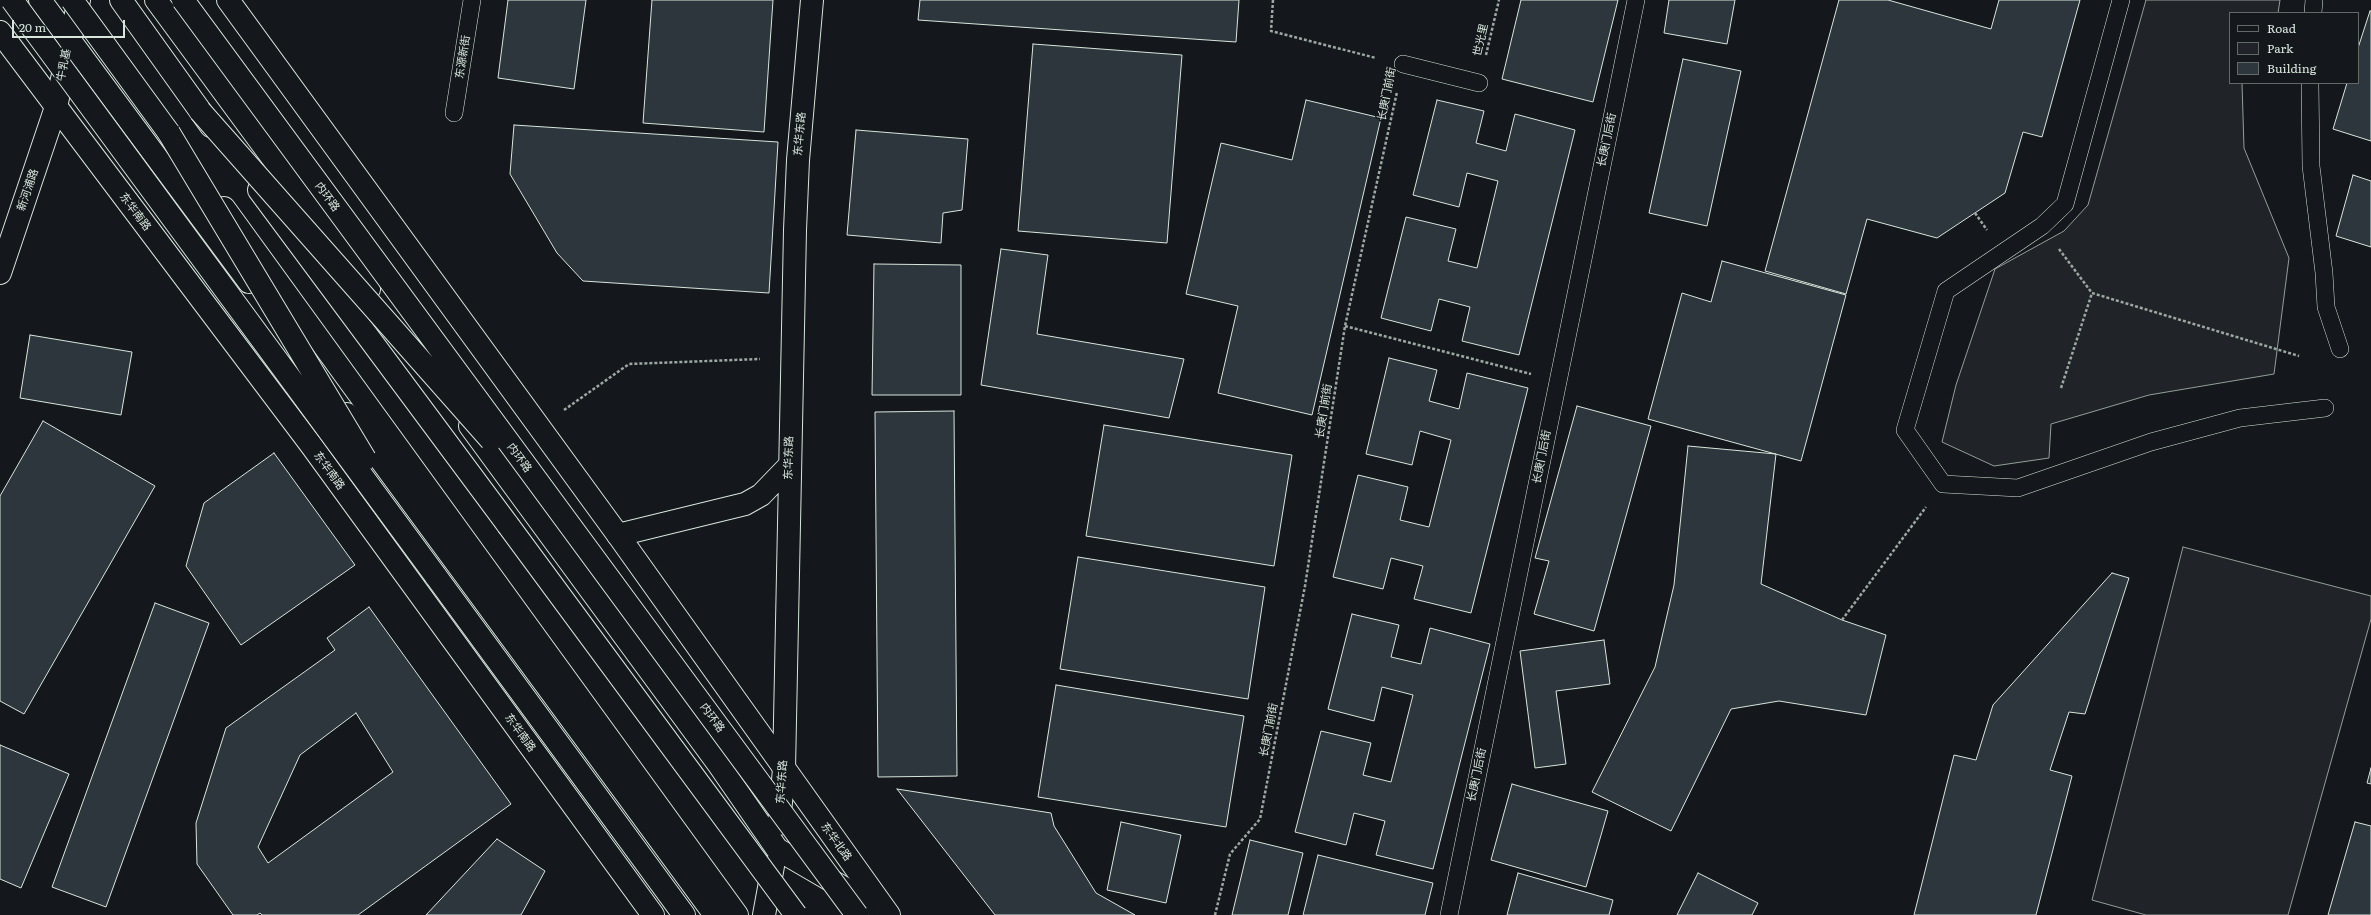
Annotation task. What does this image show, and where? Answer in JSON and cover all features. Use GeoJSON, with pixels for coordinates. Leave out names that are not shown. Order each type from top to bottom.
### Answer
{"type":"FeatureCollection","features":[{"type":"Feature","properties":{"kind":"main road"},"geometry":{"type":"LineString","coordinates":[[12,0],[684,915]]}},
{"type":"Feature","properties":{"kind":"main road"},"geometry":{"type":"LineString","coordinates":[[40,0],[436,534],[714,915]]}},
{"type":"Feature","properties":{"kind":"main road"},"geometry":{"type":"LineString","coordinates":[[72,0],[737,915]]}},
{"type":"Feature","properties":{"kind":"main road","name":"牛乳基"},"geometry":{"type":"LineString","coordinates":[[56,107],[69,39],[79,0]]}},
{"type":"Feature","properties":{"kind":"main road"},"geometry":{"type":"LineString","coordinates":[[121,0],[200,111],[796,915]]}},
{"type":"Feature","properties":{"kind":"main road"},"geometry":{"type":"LineString","coordinates":[[156,0],[698,736],[777,849],[888,914]]}},
{"type":"Feature","properties":{"kind":"main road","name":"内环路"},"geometry":{"type":"LineString","coordinates":[[183,0],[857,915]]}},
{"type":"Feature","properties":{"kind":"main road"},"geometry":{"type":"LineString","coordinates":[[228,0],[618,535],[784,769]]}},
{"type":"Feature","properties":{"kind":"main road","name":"东华东路"},"geometry":{"type":"LineString","coordinates":[[764,915],[777,849],[784,769],[791,358],[798,160],[812,0]]}},
{"type":"Feature","properties":{"kind":"main road","name":"东华南路"},"geometry":{"type":"LineString","coordinates":[[0,32],[310,445],[653,915]]}},
{"type":"Feature","properties":{"kind":"main road","name":"新河浦路"},"geometry":{"type":"LineString","coordinates":[[0,273],[56,107]]}},
{"type":"Feature","properties":{"kind":"main road"},"geometry":{"type":"LineString","coordinates":[[200,111],[586,548]]}},
{"type":"Feature","properties":{"kind":"main road"},"geometry":{"type":"LineString","coordinates":[[169,133],[435,575]]}},
{"type":"Feature","properties":{"kind":"main road"},"geometry":{"type":"LineString","coordinates":[[618,535],[745,504],[761,495],[789,466]]}},
{"type":"Feature","properties":{"kind":"main road","name":"东华北路"},"geometry":{"type":"LineString","coordinates":[[784,769],[888,914]]}},
{"type":"Feature","properties":{"kind":"lane","name":"东源新街"},"geometry":{"type":"LineString","coordinates":[[454,113],[472,0]]}},
{"type":"Feature","properties":{"kind":"lane","name":"长庚门后街"},"geometry":{"type":"LineString","coordinates":[[1448,915],[1512,610],[1557,380],[1636,0]]}},
{"type":"Feature","properties":{"kind":"lane"},"geometry":{"type":"LineString","coordinates":[[2122,0],[2065,204],[2042,226],[1946,291],[1905,430],[1943,484],[2018,488],[2151,442],[2233,420],[2325,408]]}},
{"type":"Feature","properties":{"kind":"lane"},"geometry":{"type":"LineString","coordinates":[[2314,0],[2314,12]]}},
{"type":"Feature","properties":{"kind":"lane"},"geometry":{"type":"LineString","coordinates":[[1403,64],[1479,83]]}},
{"type":"Feature","properties":{"kind":"lane"},"geometry":{"type":"LineString","coordinates":[[2310,84],[2311,166],[2324,273],[2326,307],[2340,349]]}},
{"type":"Feature","properties":{"kind":"path","name":"长庚门前街"},"geometry":{"type":"LineString","coordinates":[[1215,915],[1230,854],[1260,819],[1305,586],[1345,326],[1403,64],[1270,31],[1273,0]]}},
{"type":"Feature","properties":{"kind":"path","name":"世光里"},"geometry":{"type":"LineString","coordinates":[[1479,83],[1499,0]]}},
{"type":"Feature","properties":{"kind":"path"},"geometry":{"type":"LineString","coordinates":[[2042,226],[2092,293],[2299,356]]}},
{"type":"Feature","properties":{"kind":"path"},"geometry":{"type":"LineString","coordinates":[[2060,388],[2092,293]]}},
{"type":"Feature","properties":{"kind":"path"},"geometry":{"type":"LineString","coordinates":[[1345,326],[1557,380]]}},
{"type":"Feature","properties":{"kind":"path"},"geometry":{"type":"LineString","coordinates":[[539,427],[629,364],[791,358]]}},
{"type":"Feature","properties":{"kind":"path"},"geometry":{"type":"LineString","coordinates":[[1842,620],[1943,484]]}},
{"type":"Feature","properties":{"kind":"green space"},"geometry":{"type":"Polygon","coordinates":[[[2146,0],[2280,0],[2278,12],[2229,12],[2229,84],[2242,84],[2244,148],[2289,258],[2274,374],[2149,395],[2051,424],[2049,458],[1994,466],[1942,442],[1956,385],[1995,269],[2064,231],[2088,205],[2146,0]]]}},
{"type":"Feature","properties":{"kind":"green space"},"geometry":{"type":"Polygon","coordinates":[[[2183,547],[2371,596],[2371,619],[2288,915],[2146,915],[2092,900],[2183,547]]]}},
{"type":"Feature","properties":{"kind":"building"},"geometry":{"type":"Polygon","coordinates":[[[508,0],[586,0],[574,89],[498,78],[508,0]]]}},
{"type":"Feature","properties":{"kind":"building"},"geometry":{"type":"Polygon","coordinates":[[[652,0],[773,0],[764,132],[643,123],[652,0]]]}},
{"type":"Feature","properties":{"kind":"building"},"geometry":{"type":"Polygon","coordinates":[[[920,0],[1239,0],[1236,42],[918,20],[920,0]]]}},
{"type":"Feature","properties":{"kind":"building"},"geometry":{"type":"Polygon","coordinates":[[[1521,0],[1618,0],[1593,102],[1502,79],[1521,0]]]}},
{"type":"Feature","properties":{"kind":"building"},"geometry":{"type":"Polygon","coordinates":[[[1669,0],[1735,0],[1727,44],[1664,33],[1669,0]]]}},
{"type":"Feature","properties":{"kind":"building"},"geometry":{"type":"Polygon","coordinates":[[[1839,0],[1888,0],[1991,29],[1999,0],[2080,0],[2042,137],[2023,132],[2005,193],[1937,238],[1867,219],[1846,294],[1765,271],[1839,0]]]}},
{"type":"Feature","properties":{"kind":"building"},"geometry":{"type":"Polygon","coordinates":[[[2371,11],[2371,141],[2333,129],[2347,84],[2359,84],[2359,45],[2371,11]]]}},
{"type":"Feature","properties":{"kind":"building"},"geometry":{"type":"Polygon","coordinates":[[[1033,44],[1182,55],[1167,243],[1018,231],[1033,44]]]}},
{"type":"Feature","properties":{"kind":"building"},"geometry":{"type":"Polygon","coordinates":[[[1683,59],[1741,71],[1707,226],[1649,213],[1683,59]]]}},
{"type":"Feature","properties":{"kind":"building"},"geometry":{"type":"Polygon","coordinates":[[[1306,100],[1381,118],[1312,415],[1218,393],[1238,306],[1186,294],[1221,143],[1292,160],[1306,100]]]}},
{"type":"Feature","properties":{"kind":"building"},"geometry":{"type":"Polygon","coordinates":[[[1437,100],[1484,111],[1476,143],[1506,151],[1515,114],[1575,130],[1519,355],[1462,341],[1470,307],[1439,299],[1431,331],[1381,318],[1406,217],[1456,229],[1448,261],[1477,268],[1498,181],[1467,173],[1459,207],[1413,195],[1437,100]]]}},
{"type":"Feature","properties":{"kind":"building"},"geometry":{"type":"Polygon","coordinates":[[[514,125],[778,142],[769,293],[583,281],[557,253],[510,174],[514,125]]]}},
{"type":"Feature","properties":{"kind":"building"},"geometry":{"type":"Polygon","coordinates":[[[856,130],[968,139],[962,210],[943,213],[941,243],[847,235],[856,130]]]}},
{"type":"Feature","properties":{"kind":"building"},"geometry":{"type":"Polygon","coordinates":[[[2353,175],[2371,181],[2371,247],[2336,236],[2353,175]]]}},
{"type":"Feature","properties":{"kind":"building"},"geometry":{"type":"Polygon","coordinates":[[[1001,249],[1048,255],[1037,334],[1184,359],[1169,418],[981,385],[1001,249]]]}},
{"type":"Feature","properties":{"kind":"building"},"geometry":{"type":"Polygon","coordinates":[[[1722,261],[1846,295],[1801,461],[1648,419],[1682,293],[1711,302],[1722,261]]]}},
{"type":"Feature","properties":{"kind":"building"},"geometry":{"type":"Polygon","coordinates":[[[874,264],[961,265],[961,395],[872,395],[874,264]]]}},
{"type":"Feature","properties":{"kind":"building"},"geometry":{"type":"Polygon","coordinates":[[[30,335],[132,352],[121,415],[20,398],[30,335]]]}},
{"type":"Feature","properties":{"kind":"building"},"geometry":{"type":"Polygon","coordinates":[[[1389,358],[1437,370],[1429,401],[1459,409],[1467,373],[1528,388],[1471,613],[1414,599],[1423,566],[1391,558],[1383,589],[1333,577],[1358,475],[1408,487],[1400,520],[1429,527],[1451,440],[1420,431],[1412,465],[1366,454],[1389,358]]]}},
{"type":"Feature","properties":{"kind":"building"},"geometry":{"type":"Polygon","coordinates":[[[1577,406],[1651,426],[1594,631],[1534,614],[1549,561],[1535,558],[1577,406]]]}},
{"type":"Feature","properties":{"kind":"building"},"geometry":{"type":"Polygon","coordinates":[[[954,411],[957,776],[878,777],[875,412],[954,411]]]}},
{"type":"Feature","properties":{"kind":"building"},"geometry":{"type":"Polygon","coordinates":[[[43,421],[155,486],[24,714],[0,701],[0,496],[43,421]]]}},
{"type":"Feature","properties":{"kind":"building"},"geometry":{"type":"Polygon","coordinates":[[[1104,425],[1292,455],[1274,566],[1086,536],[1104,425]]]}},
{"type":"Feature","properties":{"kind":"building"},"geometry":{"type":"Polygon","coordinates":[[[1688,446],[1776,454],[1761,584],[1842,620],[1886,635],[1866,715],[1779,701],[1731,709],[1671,831],[1592,792],[1655,667],[1674,585],[1688,446]]]}},
{"type":"Feature","properties":{"kind":"building"},"geometry":{"type":"Polygon","coordinates":[[[274,453],[355,565],[241,645],[186,566],[204,503],[274,453]]]}},
{"type":"Feature","properties":{"kind":"building"},"geometry":{"type":"Polygon","coordinates":[[[1078,557],[1265,587],[1248,699],[1060,669],[1078,557]]]}},
{"type":"Feature","properties":{"kind":"building"},"geometry":{"type":"Polygon","coordinates":[[[2112,573],[2129,578],[2085,714],[2069,712],[2050,770],[2072,776],[2036,915],[1914,915],[1954,755],[1976,760],[1993,705],[2112,573]]]}},
{"type":"Feature","properties":{"kind":"building"},"geometry":{"type":"Polygon","coordinates":[[[155,603],[209,623],[106,907],[52,887],[155,603]]]}},
{"type":"Feature","properties":{"kind":"building"},"geometry":{"type":"Polygon","coordinates":[[[369,607],[511,804],[358,915],[262,915],[260,913],[257,915],[233,915],[197,864],[196,823],[226,728],[335,650],[327,638],[369,607]],[[356,713],[300,755],[258,847],[268,863],[393,772],[356,713]]]}},
{"type":"Feature","properties":{"kind":"building"},"geometry":{"type":"Polygon","coordinates":[[[1352,614],[1399,625],[1391,657],[1421,664],[1430,628],[1490,644],[1433,869],[1376,855],[1385,821],[1354,813],[1346,845],[1295,832],[1321,731],[1371,743],[1363,775],[1391,782],[1413,695],[1382,687],[1374,721],[1328,709],[1352,614]]]}},
{"type":"Feature","properties":{"kind":"building"},"geometry":{"type":"Polygon","coordinates":[[[1604,640],[1610,684],[1556,691],[1566,764],[1535,768],[1520,651],[1604,640]]]}},
{"type":"Feature","properties":{"kind":"building"},"geometry":{"type":"Polygon","coordinates":[[[1056,685],[1244,716],[1226,827],[1038,797],[1056,685]]]}},
{"type":"Feature","properties":{"kind":"building"},"geometry":{"type":"Polygon","coordinates":[[[0,745],[69,774],[21,888],[0,879],[0,745]]]}},
{"type":"Feature","properties":{"kind":"building"},"geometry":{"type":"Polygon","coordinates":[[[2371,768],[2371,784],[2367,783],[2371,768]]]}},
{"type":"Feature","properties":{"kind":"building"},"geometry":{"type":"Polygon","coordinates":[[[1512,784],[1608,811],[1586,887],[1491,860],[1512,784]]]}},
{"type":"Feature","properties":{"kind":"building"},"geometry":{"type":"Polygon","coordinates":[[[897,789],[1051,813],[1054,826],[1096,893],[1135,915],[995,915],[897,789]]]}},
{"type":"Feature","properties":{"kind":"building"},"geometry":{"type":"Polygon","coordinates":[[[1121,822],[1181,835],[1166,903],[1107,890],[1121,822]]]}},
{"type":"Feature","properties":{"kind":"building"},"geometry":{"type":"Polygon","coordinates":[[[2355,822],[2371,826],[2371,915],[2328,915],[2355,822]]]}},
{"type":"Feature","properties":{"kind":"building"},"geometry":{"type":"Polygon","coordinates":[[[497,839],[545,871],[521,915],[426,915],[497,839]]]}},
{"type":"Feature","properties":{"kind":"building"},"geometry":{"type":"Polygon","coordinates":[[[1250,840],[1303,853],[1288,915],[1232,915],[1250,840]]]}},
{"type":"Feature","properties":{"kind":"building"},"geometry":{"type":"Polygon","coordinates":[[[1318,855],[1433,883],[1425,915],[1303,915],[1318,855]]]}},
{"type":"Feature","properties":{"kind":"building"},"geometry":{"type":"Polygon","coordinates":[[[1518,873],[1613,900],[1609,915],[1507,915],[1518,873]]]}},
{"type":"Feature","properties":{"kind":"building"},"geometry":{"type":"Polygon","coordinates":[[[1698,873],[1758,903],[1752,915],[1677,915],[1698,873]]]}}]}
